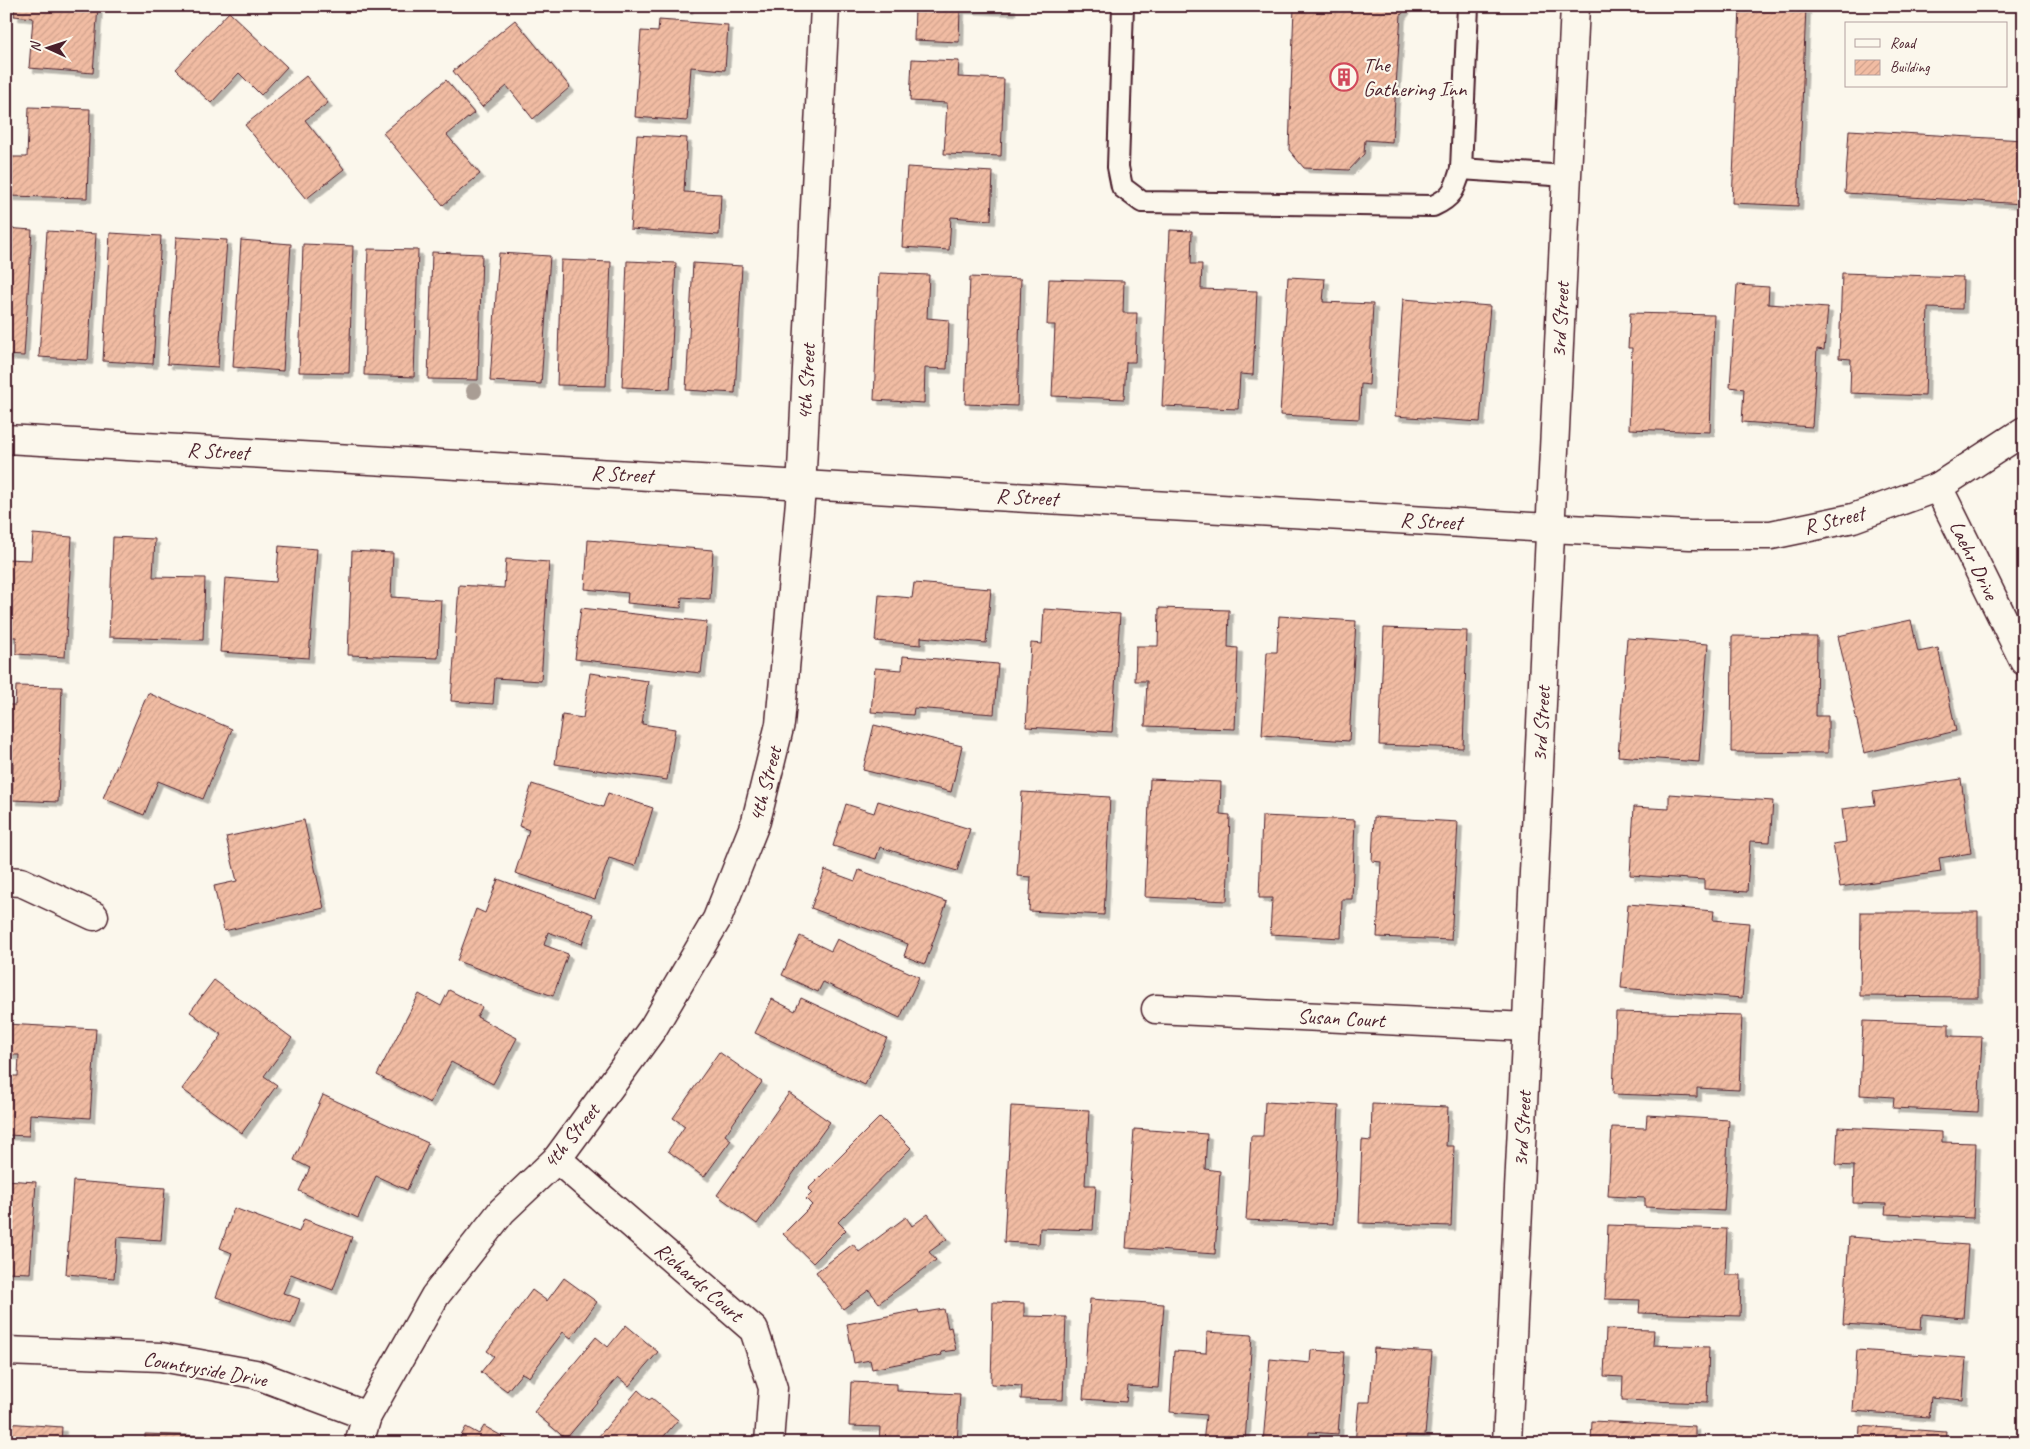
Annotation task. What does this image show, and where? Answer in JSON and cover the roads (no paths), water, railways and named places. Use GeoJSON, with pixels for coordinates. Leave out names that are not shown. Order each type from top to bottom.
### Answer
{"type":"FeatureCollection","features":[{"type":"Feature","properties":{"kind":"street","name":"4th Street"},"geometry":{"type":"LineString","coordinates":[[359,1443],[367,1416],[435,1296],[502,1211],[557,1158],[653,1028],[717,919],[756,821],[780,724],[800,484],[825,6]]}},
{"type":"Feature","properties":{"kind":"street","name":"3rd Street"},"geometry":{"type":"LineString","coordinates":[[1508,1443],[1575,6]]}},
{"type":"Feature","properties":{"kind":"street","name":"R Street"},"geometry":{"type":"LineString","coordinates":[[6,440],[1690,536],[1771,535],[1853,518],[1938,487],[2024,431]]}},
{"type":"Feature","properties":{"kind":"street","name":"Laehr Drive"},"geometry":{"type":"LineString","coordinates":[[1938,487],[2024,661]]}},
{"type":"Feature","properties":{"kind":"street"},"geometry":{"type":"LineString","coordinates":[[6,881],[21,882],[94,916]]}},
{"type":"Feature","properties":{"kind":"street","name":"Susan Court"},"geometry":{"type":"LineString","coordinates":[[1156,1009],[1527,1027]]}},
{"type":"Feature","properties":{"kind":"street","name":"Richards Court"},"geometry":{"type":"LineString","coordinates":[[557,1158],[754,1330],[773,1388],[769,1443]]}},
{"type":"Feature","properties":{"kind":"street","name":"Countryside Drive"},"geometry":{"type":"LineString","coordinates":[[6,1352],[170,1358],[255,1374],[367,1416]]}},
{"type":"Feature","properties":{"kind":"lane"},"geometry":{"type":"LineString","coordinates":[[1123,6],[1118,167],[1122,187],[1142,202],[1433,206],[1445,201],[1456,188],[1461,169],[1468,6]]}},
{"type":"Feature","properties":{"kind":"lane"},"geometry":{"type":"LineString","coordinates":[[1461,169],[1567,176]]}},
{"type":"Feature","properties":{"kind":"place","name":"The Gathering Inn"},"geometry":{"type":"Point","coordinates":[1344,77]}}]}
